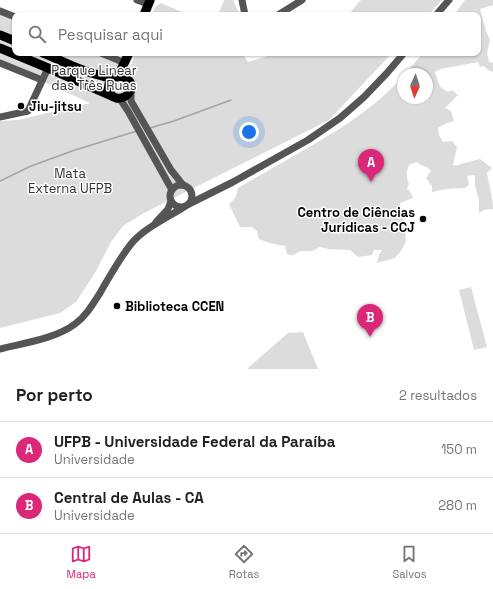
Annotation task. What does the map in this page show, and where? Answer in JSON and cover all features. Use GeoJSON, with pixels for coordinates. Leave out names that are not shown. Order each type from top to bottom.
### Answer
{"type":"FeatureCollection","features":[{"type":"Feature","properties":{"kind":"main road"},"geometry":{"type":"LineString","coordinates":[[145,12],[149,2]]}},
{"type":"Feature","properties":{"kind":"main road"},"geometry":{"type":"LineString","coordinates":[[0,36],[12,40]]}},
{"type":"Feature","properties":{"kind":"main road"},"geometry":{"type":"LineString","coordinates":[[0,48],[12,53]]}},
{"type":"Feature","properties":{"kind":"main road"},"geometry":{"type":"LineString","coordinates":[[19,56],[116,98],[127,96],[124,81],[124,64],[128,56]]}},
{"type":"Feature","properties":{"kind":"main road"},"geometry":{"type":"LineString","coordinates":[[50,56],[89,72],[124,81]]}},
{"type":"Feature","properties":{"kind":"main road"},"geometry":{"type":"LineString","coordinates":[[116,98],[108,90],[109,83],[124,81]]}},
{"type":"Feature","properties":{"kind":"street"},"geometry":{"type":"LineString","coordinates":[[137,0],[149,2]]}},
{"type":"Feature","properties":{"kind":"street"},"geometry":{"type":"LineString","coordinates":[[242,0],[244,12]]}},
{"type":"Feature","properties":{"kind":"street"},"geometry":{"type":"LineString","coordinates":[[283,12],[302,0]]}},
{"type":"Feature","properties":{"kind":"street"},"geometry":{"type":"LineString","coordinates":[[439,12],[449,0]]}},
{"type":"Feature","properties":{"kind":"street"},"geometry":{"type":"LineString","coordinates":[[0,11],[12,16]]}},
{"type":"Feature","properties":{"kind":"street"},"geometry":{"type":"LineString","coordinates":[[107,56],[124,64]]}},
{"type":"Feature","properties":{"kind":"street"},"geometry":{"type":"LineString","coordinates":[[0,348],[48,338],[75,324],[84,316],[120,259],[141,234],[186,206],[215,192],[308,140],[340,118],[364,97],[388,73],[402,56]]}},
{"type":"Feature","properties":{"kind":"street"},"geometry":{"type":"LineString","coordinates":[[0,63],[42,80]]}},
{"type":"Feature","properties":{"kind":"street"},"geometry":{"type":"LineString","coordinates":[[0,117],[28,111],[48,68]]}},
{"type":"Feature","properties":{"kind":"street"},"geometry":{"type":"LineString","coordinates":[[124,81],[132,101],[172,170],[183,185],[189,188],[192,194],[192,200],[186,206],[178,207],[171,201]]}},
{"type":"Feature","properties":{"kind":"street"},"geometry":{"type":"LineString","coordinates":[[116,98],[128,111],[172,190]]}},
{"type":"Feature","properties":{"kind":"street"},"geometry":{"type":"LineString","coordinates":[[152,226],[168,209],[171,201],[170,196],[172,190],[177,186],[183,185]]}},
{"type":"Feature","properties":{"kind":"street"},"geometry":{"type":"LineString","coordinates":[[192,194],[215,192]]}},
{"type":"Feature","properties":{"kind":"green space"},"geometry":{"type":"Polygon","coordinates":[[[224,0],[233,0],[239,12],[219,12],[224,0]]]}},
{"type":"Feature","properties":{"kind":"green space"},"geometry":{"type":"Polygon","coordinates":[[[361,0],[442,0],[431,12],[351,12],[361,0]]]}},
{"type":"Feature","properties":{"kind":"green space"},"geometry":{"type":"Polygon","coordinates":[[[465,0],[493,0],[493,5],[480,9],[481,12],[456,12],[465,0]]]}},
{"type":"Feature","properties":{"kind":"green space"},"geometry":{"type":"Polygon","coordinates":[[[161,3],[182,12],[153,12],[155,7],[161,3]]]}},
{"type":"Feature","properties":{"kind":"green space","name":"Mata Externa UFPB"},"geometry":{"type":"Polygon","coordinates":[[[0,7],[12,12],[12,56],[106,56],[130,67],[135,56],[244,56],[248,62],[268,56],[389,56],[329,120],[142,214],[123,226],[111,242],[96,271],[76,302],[60,313],[0,328],[0,121],[18,120],[90,103],[0,64],[0,7]]]}},
{"type":"Feature","properties":{"kind":"green space"},"geometry":{"type":"Polygon","coordinates":[[[481,13],[490,40],[487,53],[489,62],[493,63],[493,72],[484,66],[480,67],[478,62],[441,69],[435,72],[440,87],[448,92],[452,90],[458,95],[445,108],[451,111],[454,121],[438,128],[439,135],[443,142],[452,141],[457,147],[453,165],[456,166],[480,159],[492,168],[487,173],[493,209],[484,210],[479,213],[479,201],[475,185],[475,175],[467,176],[469,185],[465,188],[446,189],[432,192],[432,186],[426,178],[431,171],[427,167],[417,162],[409,165],[407,170],[409,184],[407,189],[413,198],[400,203],[406,241],[401,251],[395,258],[377,263],[382,250],[374,250],[372,255],[358,257],[350,250],[320,247],[312,251],[301,251],[294,255],[290,255],[287,254],[285,246],[269,243],[259,239],[257,231],[252,227],[240,227],[229,204],[233,201],[238,188],[339,129],[373,105],[397,83],[397,104],[433,104],[433,68],[410,68],[420,56],[481,56],[481,13]]]}},
{"type":"Feature","properties":{"kind":"green space"},"geometry":{"type":"Polygon","coordinates":[[[471,287],[487,347],[474,350],[459,290],[471,287]]]}},
{"type":"Feature","properties":{"kind":"green space"},"geometry":{"type":"Polygon","coordinates":[[[303,332],[318,369],[247,369],[288,333],[303,332]]]}},
{"type":"Feature","properties":{"kind":"waterway"},"geometry":{"type":"LineString","coordinates":[[150,128],[174,121],[231,100]]}},
{"type":"Feature","properties":{"kind":"waterway"},"geometry":{"type":"LineString","coordinates":[[0,181],[31,166],[75,150],[137,131]]}},
{"type":"Feature","properties":{"kind":"place","name":"Jiu-jitsu"},"geometry":{"type":"Point","coordinates":[21,106]}},
{"type":"Feature","properties":{"kind":"place","name":"UFPB - Universidade Federal da Paraíba"},"geometry":{"type":"Point","coordinates":[371,182]}},
{"type":"Feature","properties":{"kind":"place","name":"Centro de Ciências Jurídicas - CCJ"},"geometry":{"type":"Point","coordinates":[423,219]}},
{"type":"Feature","properties":{"kind":"place","name":"Biblioteca CCEN"},"geometry":{"type":"Point","coordinates":[117,306]}},
{"type":"Feature","properties":{"kind":"place","name":"Central de Aulas - CA"},"geometry":{"type":"Point","coordinates":[370,337]}},
{"type":"Feature","properties":{"kind":"park label","name":"Parque Linear das Três Ruas"},"geometry":{"type":"Point","coordinates":[94,78]}}]}
